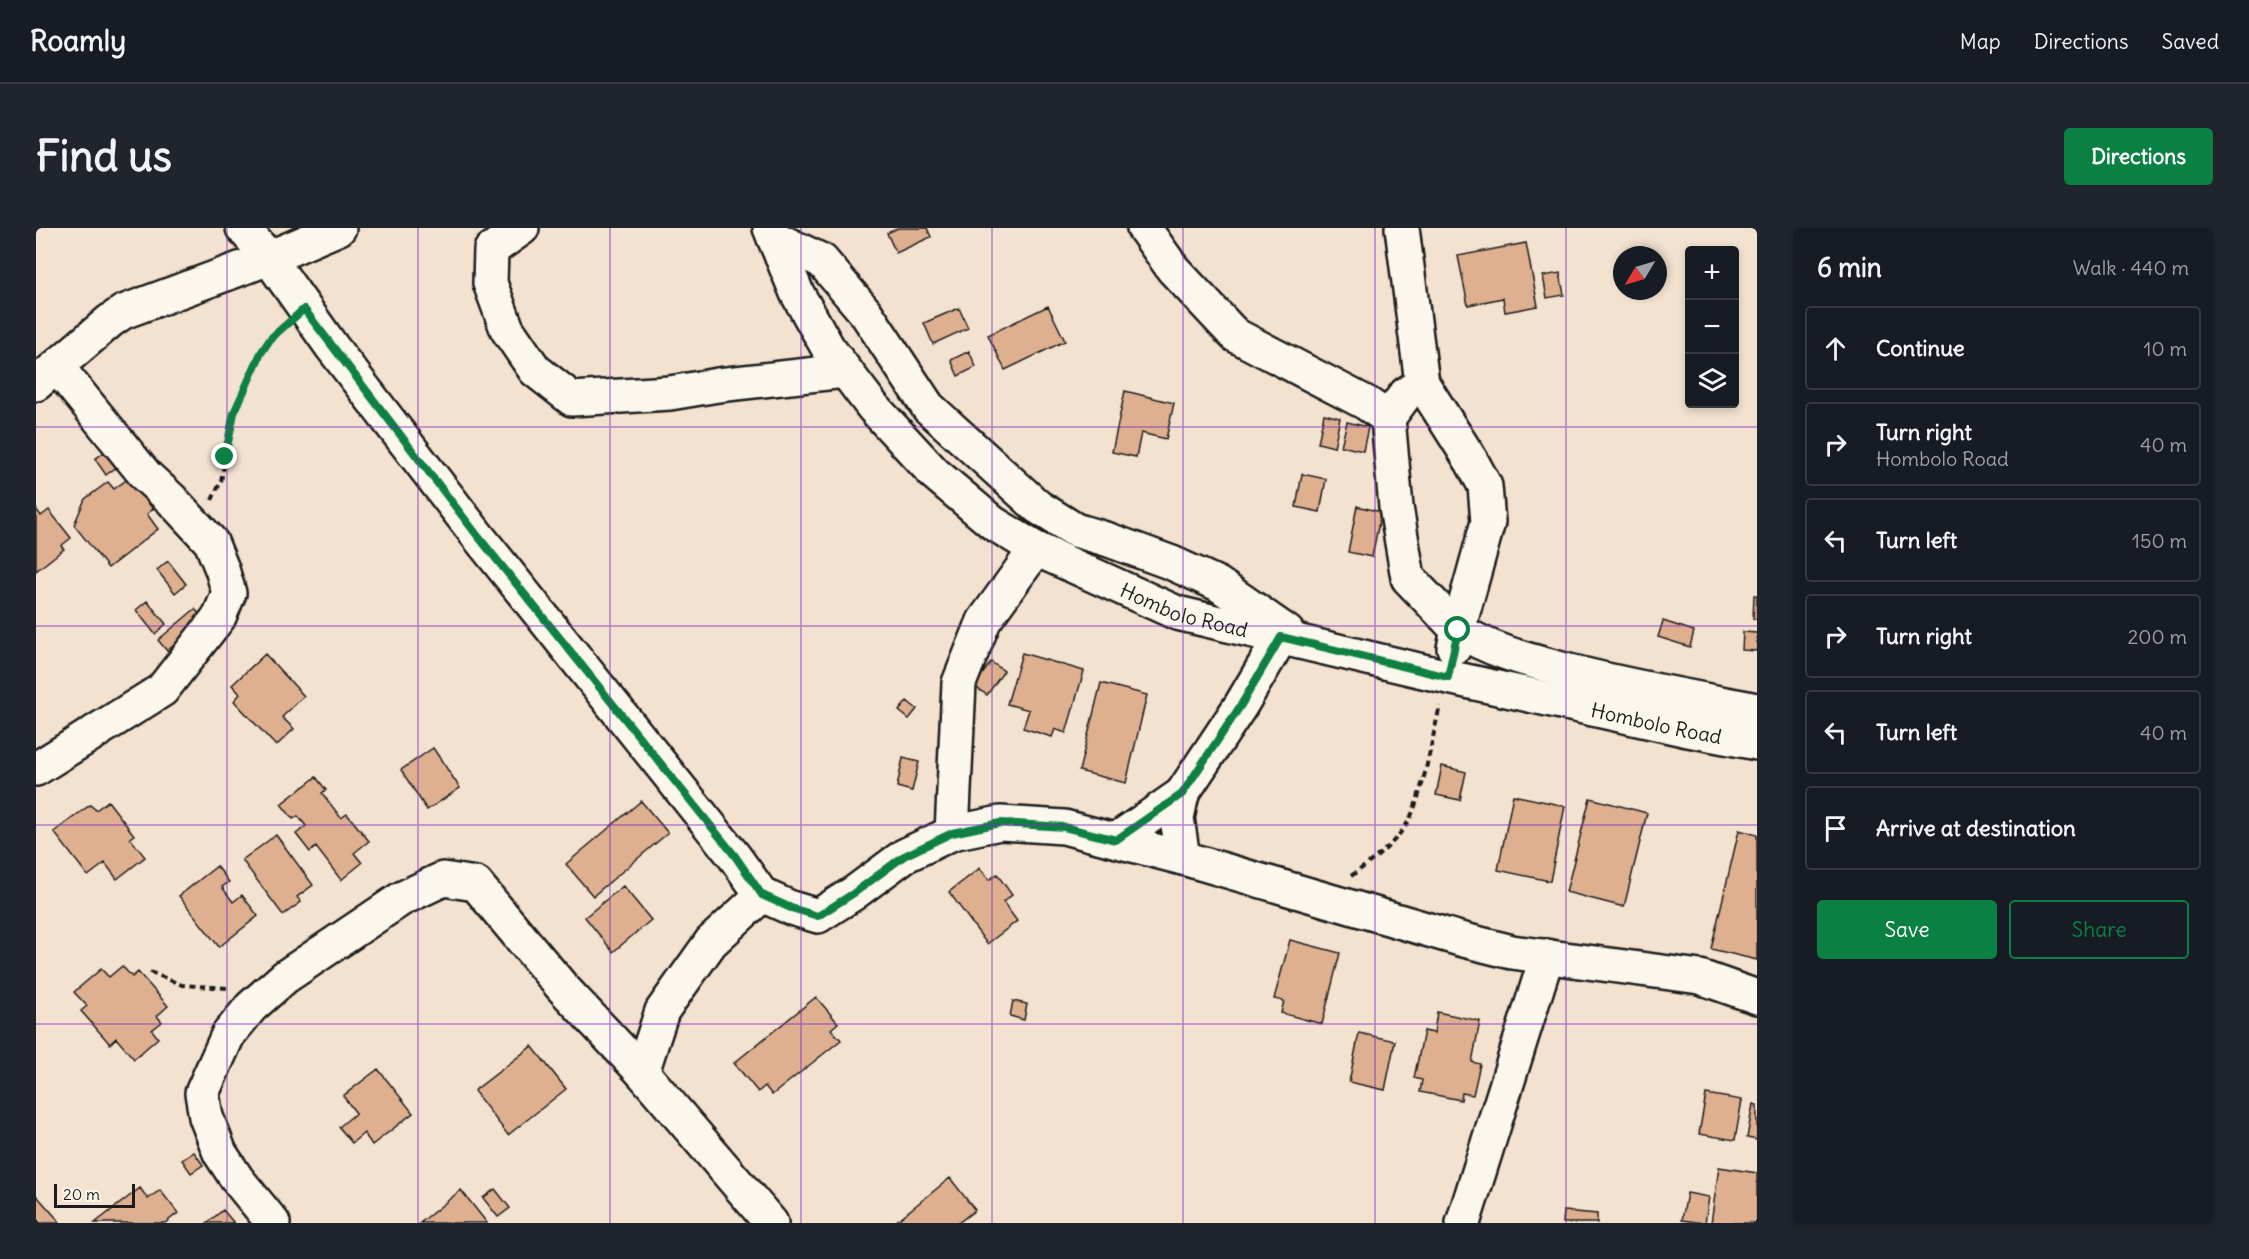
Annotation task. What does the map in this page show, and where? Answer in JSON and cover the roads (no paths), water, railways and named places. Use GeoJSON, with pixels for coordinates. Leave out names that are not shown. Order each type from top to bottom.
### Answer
{"type":"FeatureCollection","features":[{"type":"Feature","properties":{"kind":"street"},"geometry":{"type":"LineString","coordinates":[[243,228],[269,258],[304,309],[477,535],[735,856],[762,895],[791,908],[818,916],[904,856],[952,833],[1000,823],[1064,827],[1183,858],[1502,950],[1700,977],[1757,997]]}},
{"type":"Feature","properties":{"kind":"street"},"geometry":{"type":"LineString","coordinates":[[36,769],[162,690],[219,617],[228,593],[222,569],[211,542],[47,376],[123,312],[269,258],[339,228]]}},
{"type":"Feature","properties":{"kind":"street"},"geometry":{"type":"LineString","coordinates":[[522,228],[491,250],[490,283],[507,329],[535,370],[572,399],[670,393],[718,385],[845,371]]}},
{"type":"Feature","properties":{"kind":"street"},"geometry":{"type":"LineString","coordinates":[[1144,228],[1173,268],[1235,335],[1366,403],[1388,418]]}},
{"type":"Feature","properties":{"kind":"street"},"geometry":{"type":"LineString","coordinates":[[1402,228],[1422,383],[1460,441],[1485,486],[1488,522],[1458,630],[1448,677]]}},
{"type":"Feature","properties":{"kind":"street"},"geometry":{"type":"LineString","coordinates":[[772,233],[822,261],[866,313],[928,407],[1038,507],[1075,530],[1110,540],[1172,563],[1218,584],[1291,639],[1241,705],[1182,794],[1116,840]]}},
{"type":"Feature","properties":{"kind":"street","name":"Hombolo Road"},"geometry":{"type":"LineString","coordinates":[[772,233],[797,293],[828,348],[873,407],[934,473],[993,523],[1036,549],[1177,613],[1448,677],[1757,743]]}},
{"type":"Feature","properties":{"kind":"street"},"geometry":{"type":"LineString","coordinates":[[1422,383],[1406,394],[1388,418],[1396,507],[1408,578],[1458,630],[1480,644],[1527,660],[1616,683],[1757,710]]}},
{"type":"Feature","properties":{"kind":"street"},"geometry":{"type":"LineString","coordinates":[[952,833],[959,682],[984,621],[1036,549]]}},
{"type":"Feature","properties":{"kind":"street"},"geometry":{"type":"LineString","coordinates":[[1182,794],[1178,818],[1183,858]]}},
{"type":"Feature","properties":{"kind":"street"},"geometry":{"type":"LineString","coordinates":[[273,1223],[237,1179],[220,1153],[206,1117],[202,1093],[228,1035],[251,1007],[285,977],[401,899],[443,879],[476,884],[562,987],[642,1072],[771,1223]]}},
{"type":"Feature","properties":{"kind":"street"},"geometry":{"type":"LineString","coordinates":[[642,1072],[662,1011],[711,942],[762,895]]}},
{"type":"Feature","properties":{"kind":"street"},"geometry":{"type":"LineString","coordinates":[[1463,1223],[1547,956]]}}]}
